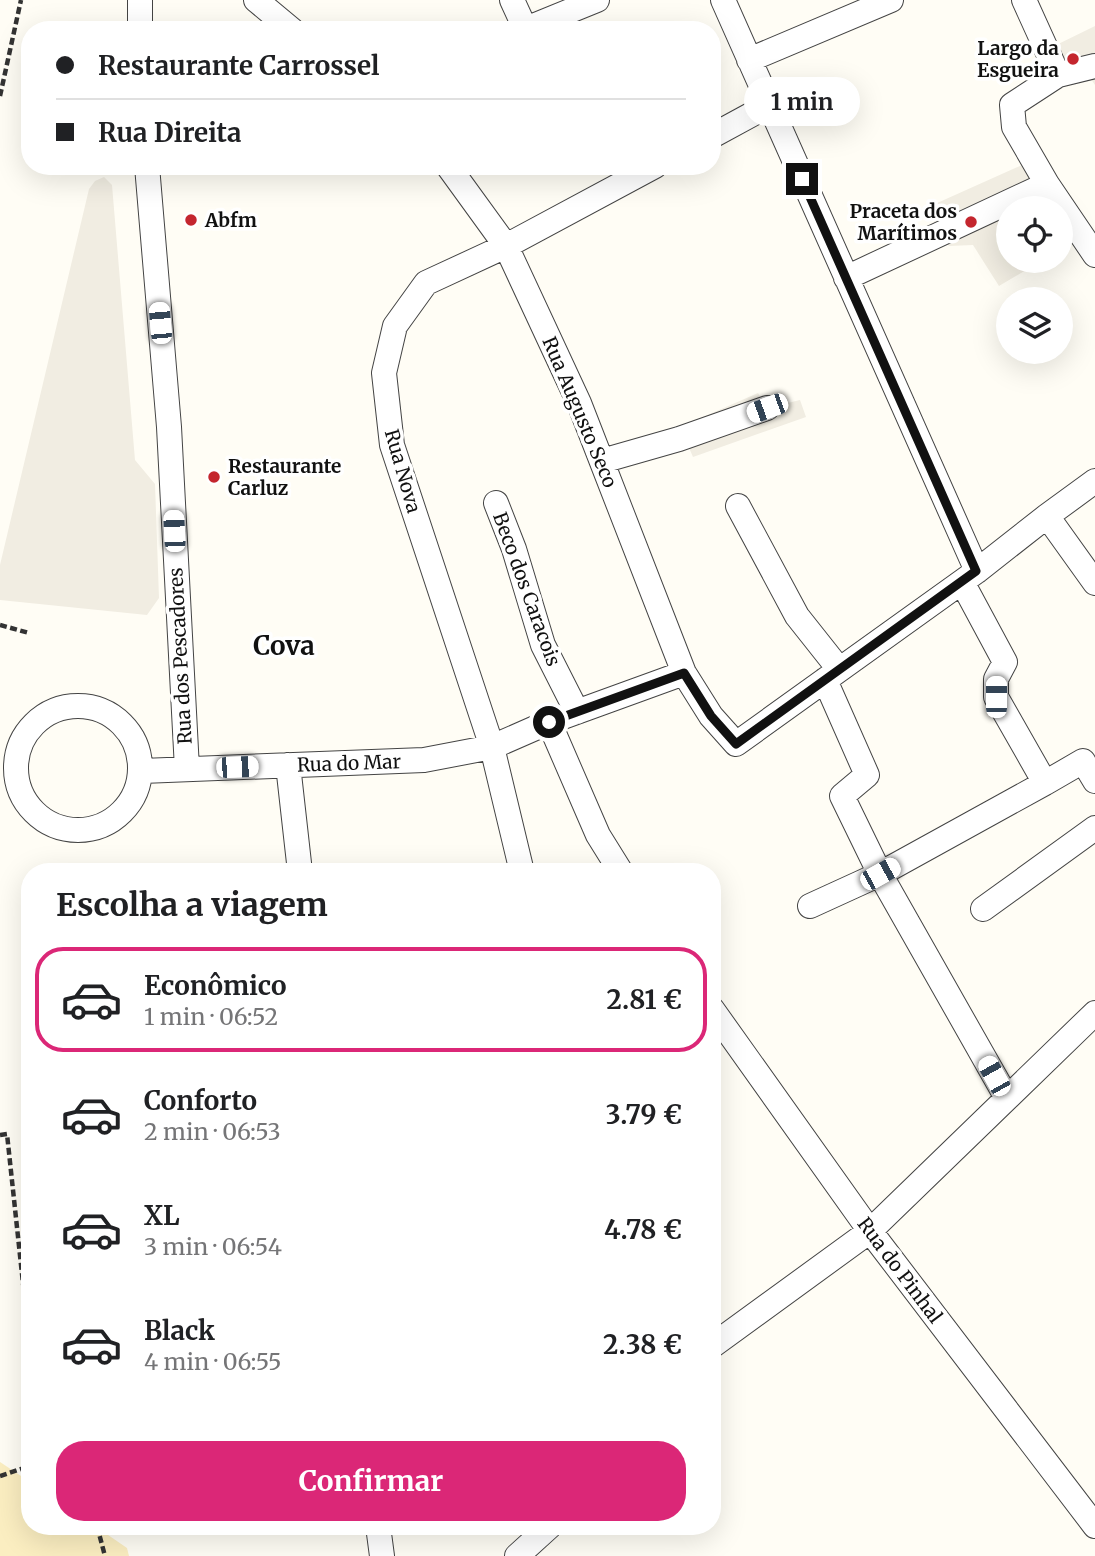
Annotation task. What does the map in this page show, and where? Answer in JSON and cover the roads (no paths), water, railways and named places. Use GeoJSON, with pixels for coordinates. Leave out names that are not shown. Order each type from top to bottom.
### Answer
{"type":"FeatureCollection","features":[{"type":"Feature","properties":{"kind":"street"},"geometry":{"type":"LineString","coordinates":[[140,0],[140,21]]}},
{"type":"Feature","properties":{"kind":"street"},"geometry":{"type":"LineString","coordinates":[[256,0],[281,21]]}},
{"type":"Feature","properties":{"kind":"street"},"geometry":{"type":"LineString","coordinates":[[512,0],[522,21]]}},
{"type":"Feature","properties":{"kind":"street"},"geometry":{"type":"LineString","coordinates":[[545,21],[597,0]]}},
{"type":"Feature","properties":{"kind":"street"},"geometry":{"type":"LineString","coordinates":[[723,0],[846,278],[1005,662],[996,680],[996,697],[1045,783]]}},
{"type":"Feature","properties":{"kind":"street"},"geometry":{"type":"LineString","coordinates":[[749,60],[891,0]]}},
{"type":"Feature","properties":{"kind":"street"},"geometry":{"type":"LineString","coordinates":[[1024,0],[1058,75]]}},
{"type":"Feature","properties":{"kind":"street"},"geometry":{"type":"LineString","coordinates":[[1095,66],[1058,75],[1012,105],[1014,127],[1095,255]]}},
{"type":"Feature","properties":{"kind":"street"},"geometry":{"type":"LineString","coordinates":[[721,131],[769,105]]}},
{"type":"Feature","properties":{"kind":"street","name":"Rua dos Pescadores"},"geometry":{"type":"LineString","coordinates":[[149,175],[169,427],[187,769]]}},
{"type":"Feature","properties":{"kind":"street","name":"Rua Augusto Seco"},"geometry":{"type":"LineString","coordinates":[[455,175],[506,246],[579,403],[684,673],[711,716],[736,744],[832,675]]}},
{"type":"Feature","properties":{"kind":"street","name":"Rua Nova"},"geometry":{"type":"LineString","coordinates":[[520,863],[492,747],[392,445],[384,373],[395,326],[426,283],[506,246],[638,175]]}},
{"type":"Feature","properties":{"kind":"street"},"geometry":{"type":"LineString","coordinates":[[846,278],[1048,184]]}},
{"type":"Feature","properties":{"kind":"street"},"geometry":{"type":"LineString","coordinates":[[602,461],[679,439],[767,408]]}},
{"type":"Feature","properties":{"kind":"street"},"geometry":{"type":"LineString","coordinates":[[832,675],[1095,481]]}},
{"type":"Feature","properties":{"kind":"street","name":"Beco dos Caracois"},"geometry":{"type":"LineString","coordinates":[[496,503],[514,549],[543,645],[577,712]]}},
{"type":"Feature","properties":{"kind":"street"},"geometry":{"type":"LineString","coordinates":[[737,506],[832,675],[867,775],[842,796],[880,874],[1007,1098]]}},
{"type":"Feature","properties":{"kind":"street"},"geometry":{"type":"LineString","coordinates":[[1047,516],[1095,583]]}},
{"type":"Feature","properties":{"kind":"street","name":"Rua do Mar"},"geometry":{"type":"LineString","coordinates":[[142,771],[425,760],[492,747],[549,722],[684,673]]}},
{"type":"Feature","properties":{"kind":"street"},"geometry":{"type":"LineString","coordinates":[[74,706],[96,708],[116,718],[131,734],[142,771],[134,796],[114,820],[94,829],[69,830],[48,823],[28,806],[18,788],[15,766],[16,755],[25,734],[40,718],[52,711],[74,706]]}},
{"type":"Feature","properties":{"kind":"street"},"geometry":{"type":"LineString","coordinates":[[549,722],[598,835],[615,863]]}},
{"type":"Feature","properties":{"kind":"street"},"geometry":{"type":"LineString","coordinates":[[810,906],[880,874],[1083,761],[1095,781]]}},
{"type":"Feature","properties":{"kind":"street"},"geometry":{"type":"LineString","coordinates":[[288,765],[299,863]]}},
{"type":"Feature","properties":{"kind":"street"},"geometry":{"type":"LineString","coordinates":[[983,909],[1095,828]]}},
{"type":"Feature","properties":{"kind":"street"},"geometry":{"type":"LineString","coordinates":[[721,1339],[870,1231],[1095,1013]]}},
{"type":"Feature","properties":{"kind":"street","name":"Rua do Pinhal"},"geometry":{"type":"LineString","coordinates":[[721,1022],[870,1231],[1095,1525]]}},
{"type":"Feature","properties":{"kind":"street"},"geometry":{"type":"LineString","coordinates":[[379,1535],[382,1556]]}},
{"type":"Feature","properties":{"kind":"street"},"geometry":{"type":"LineString","coordinates":[[517,1556],[540,1535]]}},
{"type":"Feature","properties":{"kind":"place","name":"Largo da Esgueira"},"geometry":{"type":"Point","coordinates":[1073,59]}},
{"type":"Feature","properties":{"kind":"place","name":"Abfm"},"geometry":{"type":"Point","coordinates":[191,220]}},
{"type":"Feature","properties":{"kind":"place","name":"Praceta dos Marítimos"},"geometry":{"type":"Point","coordinates":[971,222]}},
{"type":"Feature","properties":{"kind":"place","name":"Restaurante Carluz"},"geometry":{"type":"Point","coordinates":[214,477]}},
{"type":"Feature","properties":{"kind":"district","name":"Cova"},"geometry":{"type":"Point","coordinates":[284,646]}}]}
